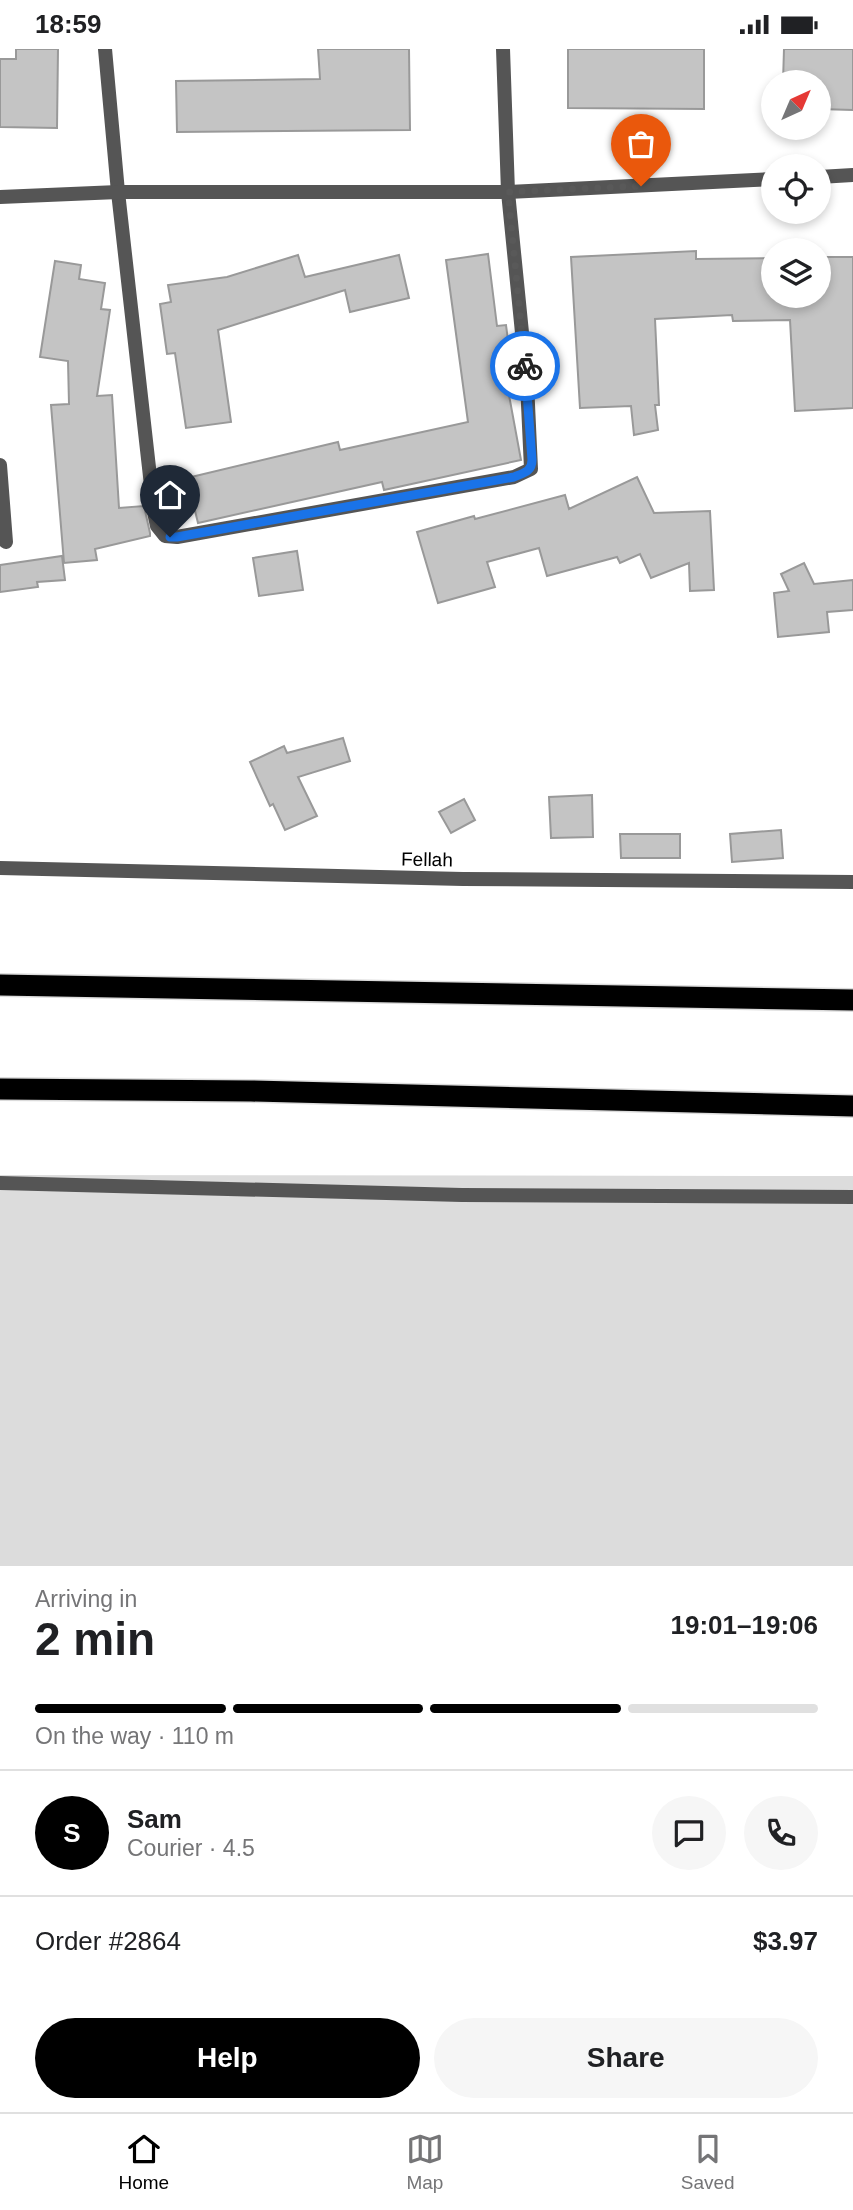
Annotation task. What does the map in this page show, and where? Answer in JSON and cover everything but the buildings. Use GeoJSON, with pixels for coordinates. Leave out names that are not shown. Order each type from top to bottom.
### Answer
{"type":"FeatureCollection","features":[{"type":"Feature","properties":{"kind":"highway"},"geometry":{"type":"LineString","coordinates":[[0,985],[853,1000]]}},
{"type":"Feature","properties":{"kind":"highway"},"geometry":{"type":"LineString","coordinates":[[0,1089],[251,1091],[853,1106]]}},
{"type":"Feature","properties":{"kind":"street"},"geometry":{"type":"LineString","coordinates":[[105,49],[118,192],[154,512],[157,526],[165,536],[177,537],[514,477],[531,468],[527,383],[508,192],[503,49]]}},
{"type":"Feature","properties":{"kind":"street"},"geometry":{"type":"LineString","coordinates":[[831,177],[853,176]]}},
{"type":"Feature","properties":{"kind":"street"},"geometry":{"type":"LineString","coordinates":[[0,197],[118,192],[508,192],[761,180]]}},
{"type":"Feature","properties":{"kind":"street"},"geometry":{"type":"LineString","coordinates":[[0,465],[6,542]]}},
{"type":"Feature","properties":{"kind":"street","name":"Fellah"},"geometry":{"type":"LineString","coordinates":[[0,869],[463,879],[853,882]]}},
{"type":"Feature","properties":{"kind":"street"},"geometry":{"type":"LineString","coordinates":[[0,1183],[462,1195],[853,1197]]}},
{"type":"Feature","properties":{"kind":"shaded area"},"geometry":{"type":"Polygon","coordinates":[[[0,1175],[853,1176],[853,1566],[0,1566],[0,1175]]]}},
{"type":"Feature","properties":{"kind":"way so far"},"geometry":{"type":"LineString","coordinates":[[525,366],[508,192],[641,186]]}},
{"type":"Feature","properties":{"kind":"route"},"geometry":{"type":"LineString","coordinates":[[170,537],[514,477],[528,471],[532,460],[525,366]]}}]}
